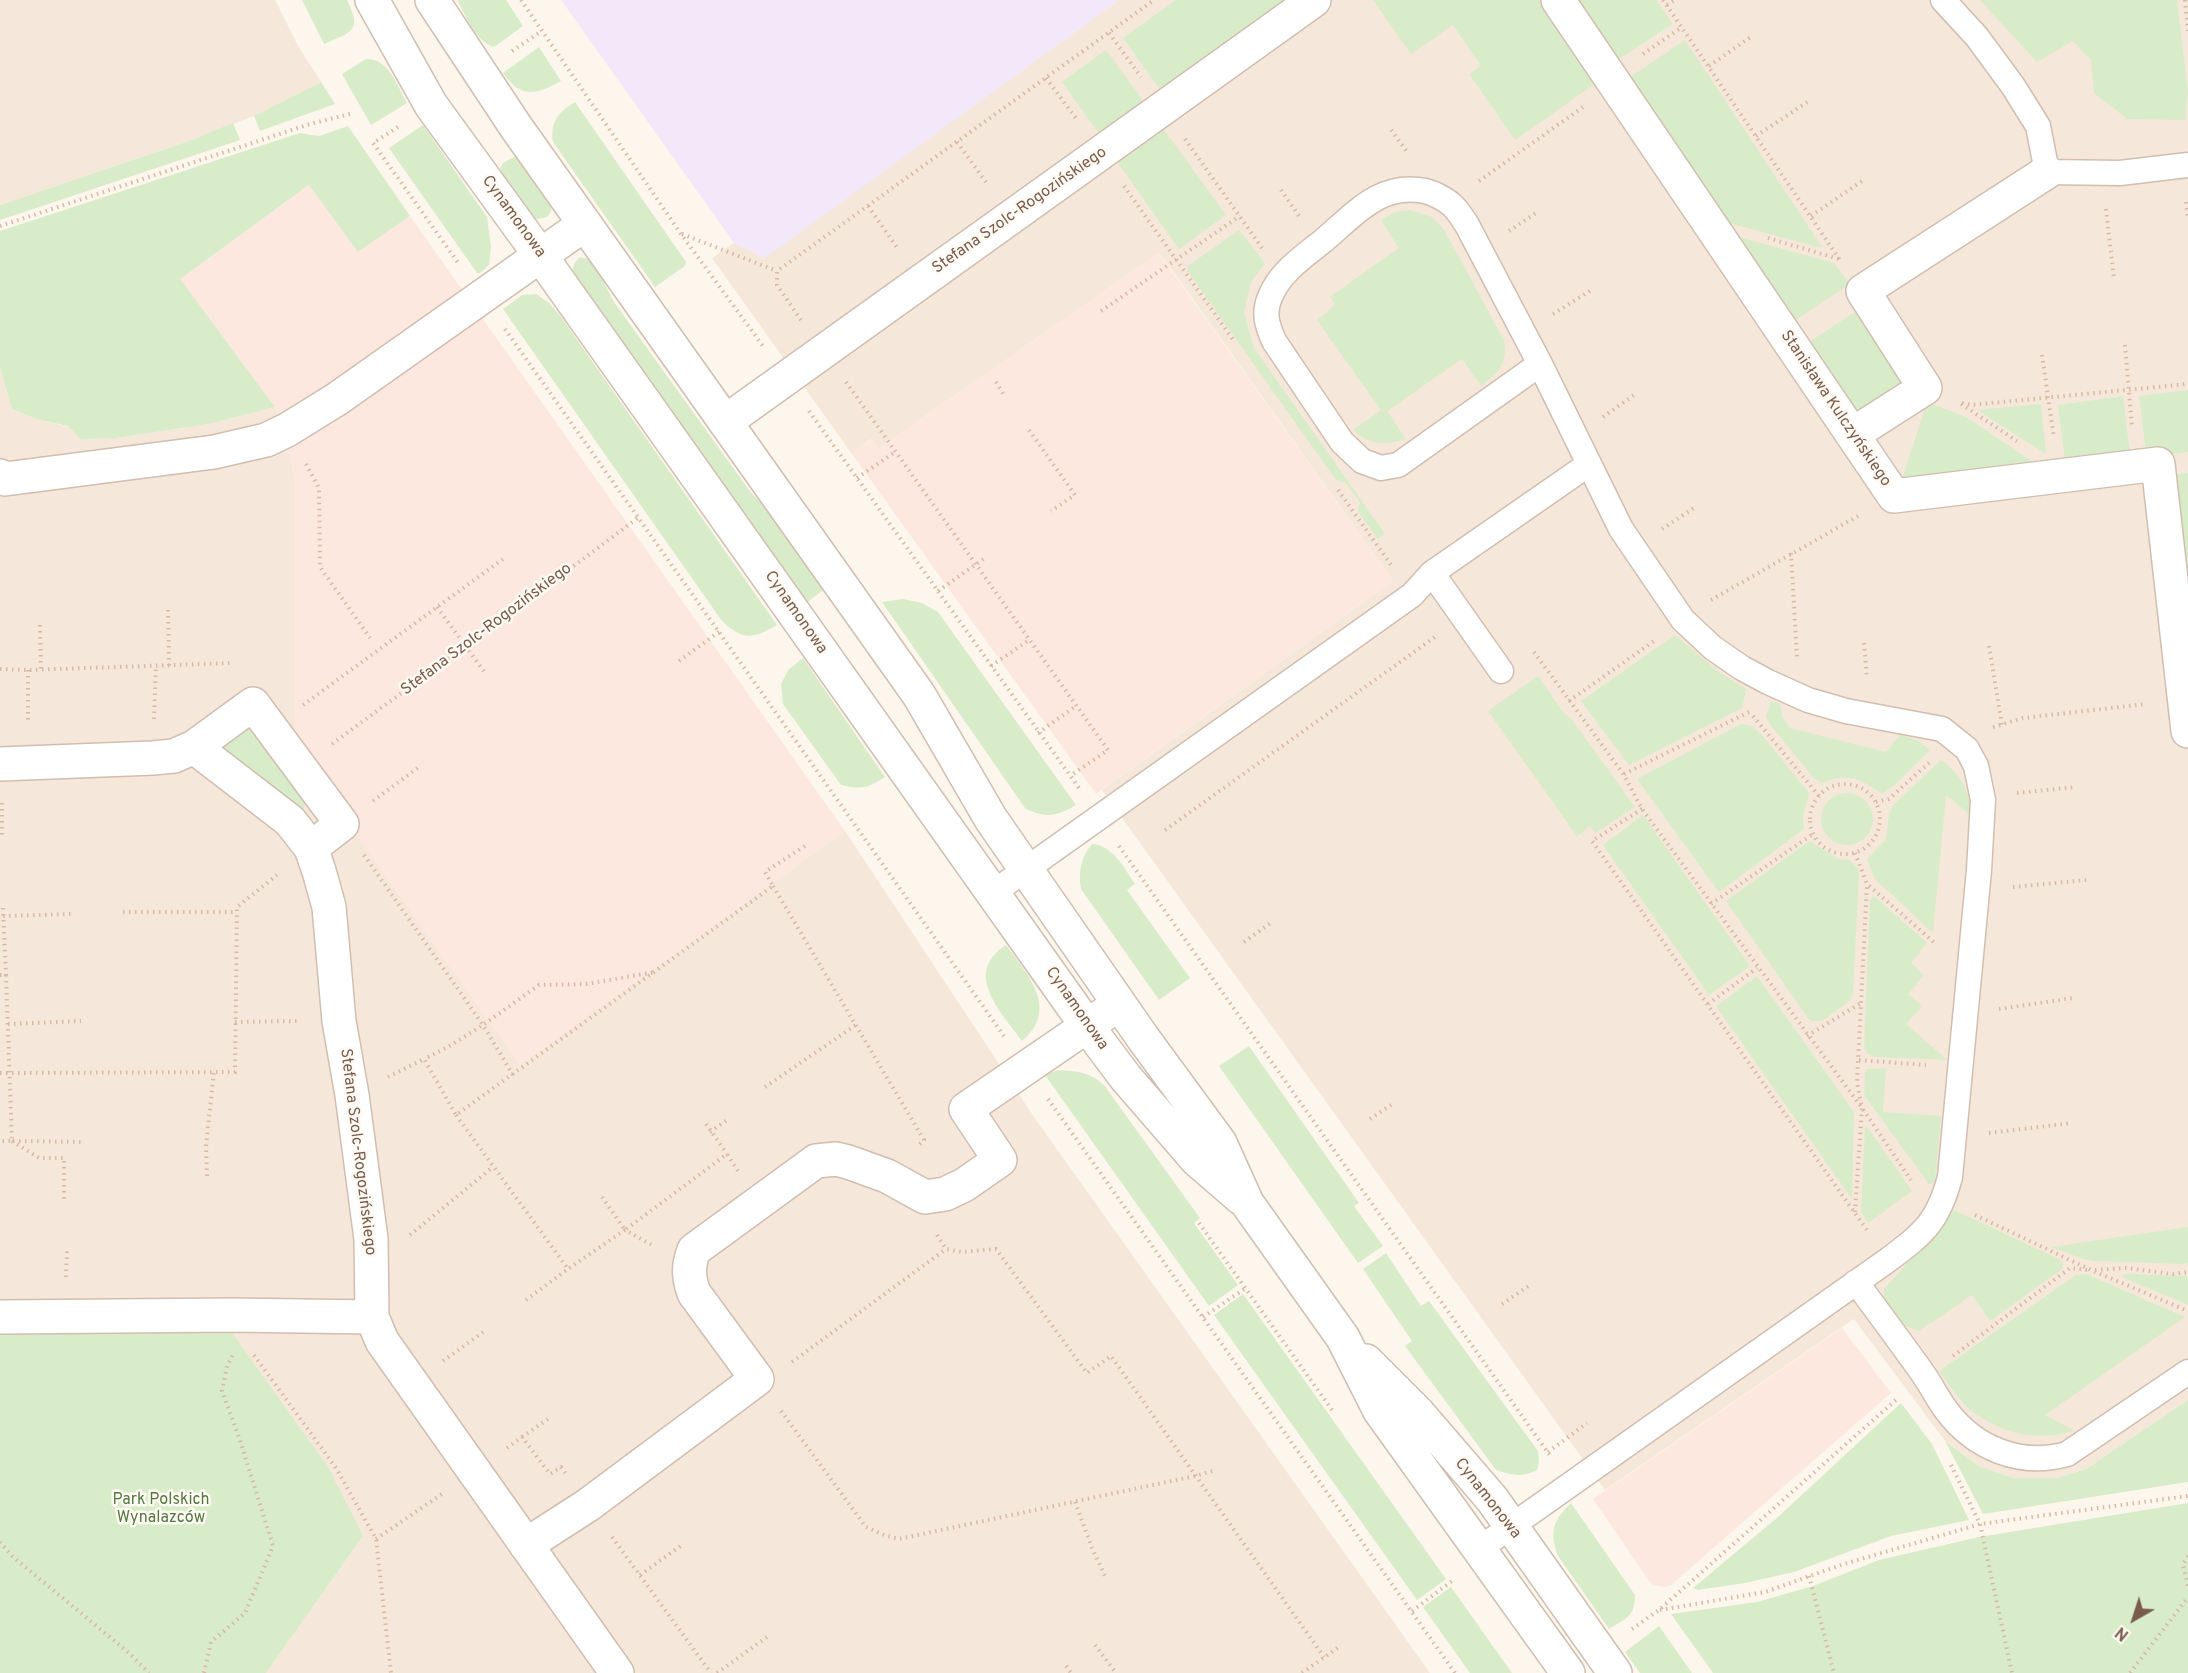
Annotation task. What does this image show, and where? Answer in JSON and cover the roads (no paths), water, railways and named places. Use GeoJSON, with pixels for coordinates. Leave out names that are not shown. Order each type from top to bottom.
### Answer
{"type":"FeatureCollection","features":[{"type":"Feature","properties":{"kind":"street","name":"Cynamonowa"},"geometry":{"type":"LineString","coordinates":[[372,0],[431,105],[994,892],[1087,1026],[1126,1078],[1197,1160],[1247,1203]]}},
{"type":"Feature","properties":{"kind":"street","name":"Cynamonowa"},"geometry":{"type":"LineString","coordinates":[[432,0],[479,73],[919,695],[991,819],[1143,1038],[1220,1143],[1247,1203],[1343,1338],[1380,1411],[1568,1673]]}},
{"type":"Feature","properties":{"kind":"street","name":"Stefana Szolc-Rogozińskiego"},"geometry":{"type":"LineString","coordinates":[[725,422],[1314,0]]}},
{"type":"Feature","properties":{"kind":"street","name":"Stanisława Kulczyńskiego"},"geometry":{"type":"LineString","coordinates":[[1558,0],[1894,496],[2157,464],[2186,715]]}},
{"type":"Feature","properties":{"kind":"street"},"geometry":{"type":"LineString","coordinates":[[1853,434],[1925,388],[1863,291],[2047,172]]}},
{"type":"Feature","properties":{"kind":"street"},"geometry":{"type":"LineString","coordinates":[[0,476],[5,479],[69,472],[214,452],[266,440],[287,430],[337,399],[585,224]]}},
{"type":"Feature","properties":{"kind":"street"},"geometry":{"type":"LineString","coordinates":[[14,763],[174,756],[195,747],[253,704],[342,824],[311,848],[290,821],[195,747]]}},
{"type":"Feature","properties":{"kind":"street","name":"Stefana Szolc-Rogozińskiego"},"geometry":{"type":"LineString","coordinates":[[311,848],[329,907],[339,1021],[352,1095],[370,1239],[372,1317],[382,1341],[617,1673]]}},
{"type":"Feature","properties":{"kind":"street"},"geometry":{"type":"LineString","coordinates":[[526,1545],[588,1505],[760,1382],[694,1293],[688,1277],[694,1250],[816,1161],[836,1159],[887,1176],[925,1197],[945,1194],[964,1185],[1000,1160],[966,1109],[1120,1002]]}},
{"type":"Feature","properties":{"kind":"street"},"geometry":{"type":"LineString","coordinates":[[0,1317],[238,1327],[372,1317]]}},
{"type":"Feature","properties":{"kind":"street","name":"Cynamonowa"},"geometry":{"type":"LineString","coordinates":[[1343,1338],[1418,1413],[1492,1499],[1614,1673]]}},
{"type":"Feature","properties":{"kind":"lane"},"geometry":{"type":"LineString","coordinates":[[1943,0],[1977,37],[2013,86],[2038,126],[2047,172],[2120,172],[2188,165]]}},
{"type":"Feature","properties":{"kind":"lane"},"geometry":{"type":"LineString","coordinates":[[1479,1549],[1888,1260],[1933,1221],[1944,1201],[1950,1177],[1983,800],[1976,766],[1967,749],[1956,737],[1927,724],[1846,711],[1808,700],[1742,668],[1713,648],[1683,620],[1626,538],[1540,364],[1467,225],[1452,205],[1431,193],[1417,190],[1391,190],[1372,200],[1282,277],[1269,298],[1266,310],[1267,323],[1274,341],[1342,442],[1362,461],[1381,468],[1398,465],[1540,364]]}},
{"type":"Feature","properties":{"kind":"lane"},"geometry":{"type":"LineString","coordinates":[[994,892],[1413,595],[1432,573],[1589,464]]}},
{"type":"Feature","properties":{"kind":"lane"},"geometry":{"type":"LineString","coordinates":[[1432,573],[1501,671]]}},
{"type":"Feature","properties":{"kind":"lane"},"geometry":{"type":"LineString","coordinates":[[1856,1282],[1925,1376],[1948,1412],[1975,1439],[2004,1454],[2026,1459],[2049,1459],[2067,1454],[2188,1372]]}},
{"type":"Feature","properties":{"kind":"park label","name":"Park Polskich Wynalazców"},"geometry":{"type":"Point","coordinates":[161,1510]}}]}
